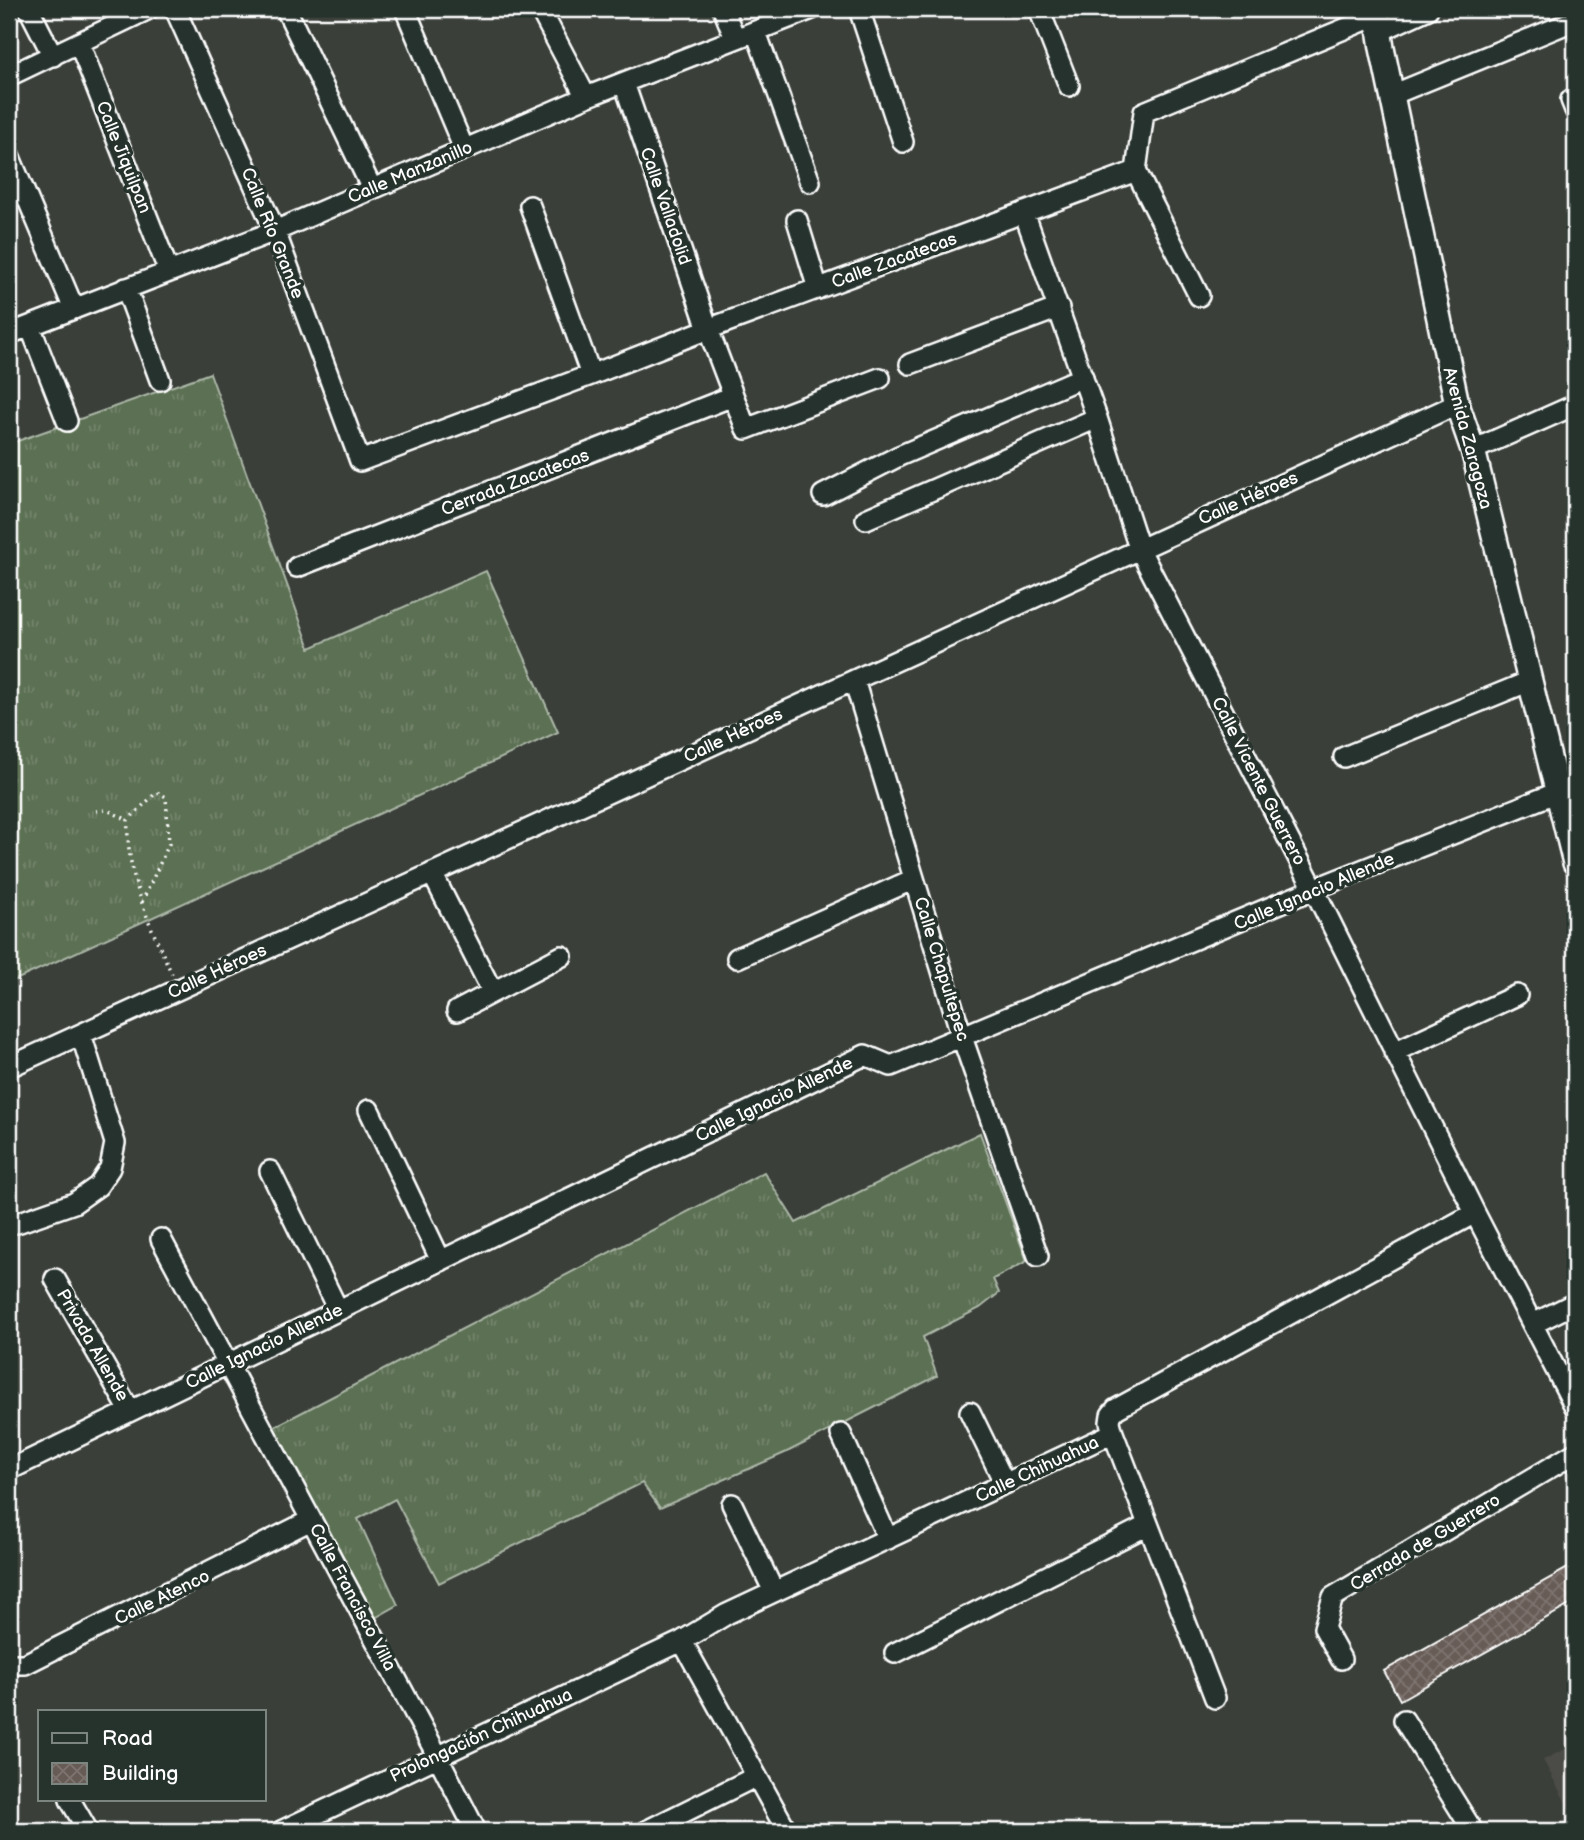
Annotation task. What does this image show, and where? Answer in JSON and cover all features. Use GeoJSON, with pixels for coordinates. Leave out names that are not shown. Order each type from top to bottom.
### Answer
{"type":"FeatureCollection","features":[{"type":"Feature","properties":{"kind":"main road","name":"Avenida Zaragoza"},"geometry":{"type":"LineString","coordinates":[[1378,18],[1457,404],[1473,450],[1575,863]]}},
{"type":"Feature","properties":{"kind":"street"},"geometry":{"type":"LineString","coordinates":[[29,9],[53,56]]}},
{"type":"Feature","properties":{"kind":"street"},"geometry":{"type":"LineString","coordinates":[[9,76],[149,9]]}},
{"type":"Feature","properties":{"kind":"street","name":"Calle Río Grande"},"geometry":{"type":"LineString","coordinates":[[175,9],[275,231],[360,461]]}},
{"type":"Feature","properties":{"kind":"street"},"geometry":{"type":"LineString","coordinates":[[286,9],[372,189]]}},
{"type":"Feature","properties":{"kind":"street"},"geometry":{"type":"LineString","coordinates":[[405,9],[464,149]]}},
{"type":"Feature","properties":{"kind":"street"},"geometry":{"type":"LineString","coordinates":[[540,9],[586,97]]}},
{"type":"Feature","properties":{"kind":"street"},"geometry":{"type":"LineString","coordinates":[[723,9],[734,38]]}},
{"type":"Feature","properties":{"kind":"street","name":"Calle Manzanillo"},"geometry":{"type":"LineString","coordinates":[[9,334],[275,231],[586,97],[811,9]]}},
{"type":"Feature","properties":{"kind":"street"},"geometry":{"type":"LineString","coordinates":[[859,9],[903,142]]}},
{"type":"Feature","properties":{"kind":"street"},"geometry":{"type":"LineString","coordinates":[[1039,9],[1069,86]]}},
{"type":"Feature","properties":{"kind":"street"},"geometry":{"type":"LineString","coordinates":[[1199,296],[1136,171],[1144,112],[1378,18],[1429,9]]}},
{"type":"Feature","properties":{"kind":"street"},"geometry":{"type":"LineString","coordinates":[[1392,95],[1566,23]]}},
{"type":"Feature","properties":{"kind":"street"},"geometry":{"type":"LineString","coordinates":[[755,32],[810,182]]}},
{"type":"Feature","properties":{"kind":"street","name":"Calle Jiquilpan"},"geometry":{"type":"LineString","coordinates":[[79,43],[169,272]]}},
{"type":"Feature","properties":{"kind":"street","name":"Calle Valladolid"},"geometry":{"type":"LineString","coordinates":[[624,83],[708,329]]}},
{"type":"Feature","properties":{"kind":"street"},"geometry":{"type":"LineString","coordinates":[[9,155],[74,309]]}},
{"type":"Feature","properties":{"kind":"street","name":"Calle Zacatecas"},"geometry":{"type":"LineString","coordinates":[[360,461],[1136,171]]}},
{"type":"Feature","properties":{"kind":"street"},"geometry":{"type":"LineString","coordinates":[[530,206],[591,375]]}},
{"type":"Feature","properties":{"kind":"street","name":"Calle Vicente Guerrero"},"geometry":{"type":"LineString","coordinates":[[1024,212],[1083,377],[1139,548],[1575,1407]]}},
{"type":"Feature","properties":{"kind":"street"},"geometry":{"type":"LineString","coordinates":[[797,220],[818,289]]}},
{"type":"Feature","properties":{"kind":"street"},"geometry":{"type":"LineString","coordinates":[[126,288],[160,380]]}},
{"type":"Feature","properties":{"kind":"street"},"geometry":{"type":"LineString","coordinates":[[910,364],[1059,308]]}},
{"type":"Feature","properties":{"kind":"street"},"geometry":{"type":"LineString","coordinates":[[30,326],[67,421]]}},
{"type":"Feature","properties":{"kind":"street"},"geometry":{"type":"LineString","coordinates":[[708,329],[746,429],[880,378]]}},
{"type":"Feature","properties":{"kind":"street"},"geometry":{"type":"LineString","coordinates":[[823,495],[899,456],[1083,377]]}},
{"type":"Feature","properties":{"kind":"street","name":"Cerrada Zacatecas"},"geometry":{"type":"LineString","coordinates":[[297,568],[733,396]]}},
{"type":"Feature","properties":{"kind":"street","name":"Calle Héroes"},"geometry":{"type":"LineString","coordinates":[[9,1067],[1457,404]]}},
{"type":"Feature","properties":{"kind":"street"},"geometry":{"type":"LineString","coordinates":[[1473,450],[1575,405]]}},
{"type":"Feature","properties":{"kind":"street"},"geometry":{"type":"LineString","coordinates":[[866,519],[1097,418]]}},
{"type":"Feature","properties":{"kind":"street","name":"Calle Chapultepec"},"geometry":{"type":"LineString","coordinates":[[854,680],[962,1037],[1038,1256]]}},
{"type":"Feature","properties":{"kind":"street"},"geometry":{"type":"LineString","coordinates":[[1344,757],[1530,681]]}},
{"type":"Feature","properties":{"kind":"street","name":"Calle Ignacio Allende"},"geometry":{"type":"LineString","coordinates":[[11,1464],[131,1411],[865,1055],[891,1066],[1314,889],[1558,792]]}},
{"type":"Feature","properties":{"kind":"street"},"geometry":{"type":"LineString","coordinates":[[432,873],[492,991]]}},
{"type":"Feature","properties":{"kind":"street"},"geometry":{"type":"LineString","coordinates":[[737,958],[914,879]]}},
{"type":"Feature","properties":{"kind":"street"},"geometry":{"type":"LineString","coordinates":[[457,1011],[562,956]]}},
{"type":"Feature","properties":{"kind":"street"},"geometry":{"type":"LineString","coordinates":[[1395,1052],[1517,995]]}},
{"type":"Feature","properties":{"kind":"street"},"geometry":{"type":"LineString","coordinates":[[9,1221],[17,1223],[74,1203],[97,1186],[110,1168],[115,1143],[81,1034]]}},
{"type":"Feature","properties":{"kind":"street"},"geometry":{"type":"LineString","coordinates":[[369,1110],[441,1261]]}},
{"type":"Feature","properties":{"kind":"street"},"geometry":{"type":"LineString","coordinates":[[270,1171],[338,1310]]}},
{"type":"Feature","properties":{"kind":"street","name":"Calle Chihuahua"},"geometry":{"type":"LineString","coordinates":[[682,1641],[727,1614],[1113,1433],[1110,1422],[1116,1409],[1475,1213]]}},
{"type":"Feature","properties":{"kind":"street","name":"Calle Francisco Villa"},"geometry":{"type":"LineString","coordinates":[[161,1239],[438,1755],[476,1831]]}},
{"type":"Feature","properties":{"kind":"street","name":"Privada Allende"},"geometry":{"type":"LineString","coordinates":[[55,1279],[131,1411]]}},
{"type":"Feature","properties":{"kind":"street"},"geometry":{"type":"LineString","coordinates":[[1533,1324],[1575,1303]]}},
{"type":"Feature","properties":{"kind":"street"},"geometry":{"type":"LineString","coordinates":[[970,1412],[1004,1484]]}},
{"type":"Feature","properties":{"kind":"street"},"geometry":{"type":"LineString","coordinates":[[1113,1433],[1215,1698]]}},
{"type":"Feature","properties":{"kind":"street"},"geometry":{"type":"LineString","coordinates":[[841,1434],[888,1539]]}},
{"type":"Feature","properties":{"kind":"street","name":"Cerrada de Guerrero"},"geometry":{"type":"LineString","coordinates":[[1341,1659],[1324,1628],[1333,1597],[1575,1453]]}},
{"type":"Feature","properties":{"kind":"street"},"geometry":{"type":"LineString","coordinates":[[732,1504],[774,1592]]}},
{"type":"Feature","properties":{"kind":"street","name":"Calle Atenco"},"geometry":{"type":"LineString","coordinates":[[9,1664],[25,1664],[312,1520]]}},
{"type":"Feature","properties":{"kind":"street"},"geometry":{"type":"LineString","coordinates":[[895,1653],[1149,1525]]}},
{"type":"Feature","properties":{"kind":"street"},"geometry":{"type":"LineString","coordinates":[[682,1641],[787,1831]]}},
{"type":"Feature","properties":{"kind":"street","name":"Prolongación Chihuahua"},"geometry":{"type":"LineString","coordinates":[[281,1831],[682,1641]]}},
{"type":"Feature","properties":{"kind":"street"},"geometry":{"type":"LineString","coordinates":[[1404,1720],[1473,1831]]}},
{"type":"Feature","properties":{"kind":"street"},"geometry":{"type":"LineString","coordinates":[[646,1831],[755,1777]]}},
{"type":"Feature","properties":{"kind":"street"},"geometry":{"type":"LineString","coordinates":[[71,1801],[88,1831]]}},
{"type":"Feature","properties":{"kind":"path"},"geometry":{"type":"LineString","coordinates":[[142,902],[169,844],[166,797],[157,792],[128,820],[127,844],[142,902],[179,989]]}},
{"type":"Feature","properties":{"kind":"path"},"geometry":{"type":"LineString","coordinates":[[96,811],[107,810],[128,820]]}},
{"type":"Feature","properties":{"kind":"shaded area"},"geometry":{"type":"Polygon","coordinates":[[[1575,1744],[1575,1820],[1543,1760],[1575,1744]]]}},
{"type":"Feature","properties":{"kind":"green space"},"geometry":{"type":"Polygon","coordinates":[[[210,373],[310,648],[486,571],[558,732],[9,983],[9,444],[210,373]]]}},
{"type":"Feature","properties":{"kind":"green space"},"geometry":{"type":"Polygon","coordinates":[[[980,1133],[1027,1261],[993,1279],[999,1293],[980,1308],[923,1337],[937,1376],[787,1452],[660,1508],[642,1483],[439,1583],[395,1499],[358,1519],[398,1605],[375,1618],[268,1430],[764,1172],[796,1223],[980,1133]]]}},
{"type":"Feature","properties":{"kind":"building"},"geometry":{"type":"Polygon","coordinates":[[[1575,1564],[1575,1602],[1400,1700],[1384,1671],[1575,1564]]]}}]}
